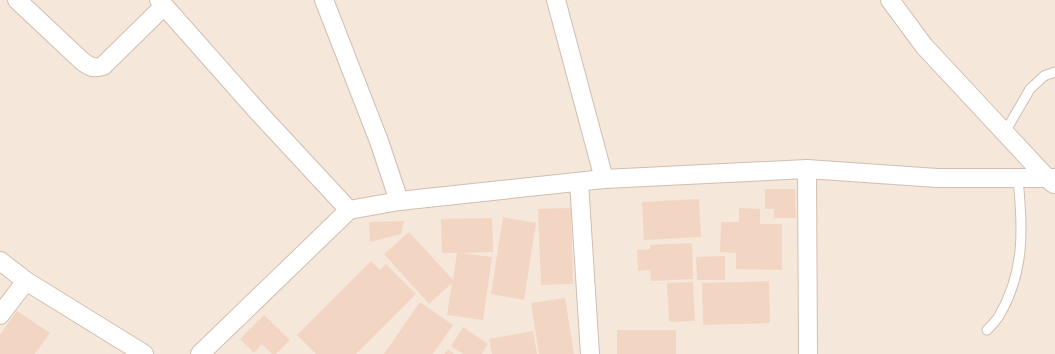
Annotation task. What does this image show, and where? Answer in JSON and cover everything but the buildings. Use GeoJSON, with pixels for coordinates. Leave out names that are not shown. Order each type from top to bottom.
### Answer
{"type":"FeatureCollection","features":[{"type":"Feature","properties":{"kind":"street"},"geometry":{"type":"LineString","coordinates":[[17,0],[82,61],[89,66],[96,68],[103,66],[162,3],[258,113],[349,210]]}},
{"type":"Feature","properties":{"kind":"street"},"geometry":{"type":"LineString","coordinates":[[324,0],[379,141],[399,201]]}},
{"type":"Feature","properties":{"kind":"street"},"geometry":{"type":"LineString","coordinates":[[556,0],[604,179]]}},
{"type":"Feature","properties":{"kind":"street"},"geometry":{"type":"LineString","coordinates":[[890,0],[924,46],[1004,132],[1053,180]]}},
{"type":"Feature","properties":{"kind":"street"},"geometry":{"type":"LineString","coordinates":[[807,169],[808,354]]}},
{"type":"Feature","properties":{"kind":"street"},"geometry":{"type":"LineString","coordinates":[[208,353],[349,210],[399,201],[604,179],[807,169],[937,178],[1053,180]]}},
{"type":"Feature","properties":{"kind":"street"},"geometry":{"type":"LineString","coordinates":[[579,182],[590,354]]}},
{"type":"Feature","properties":{"kind":"street"},"geometry":{"type":"LineString","coordinates":[[0,261],[26,281],[144,354]]}},
{"type":"Feature","properties":{"kind":"street"},"geometry":{"type":"LineString","coordinates":[[0,315],[26,281]]}},
{"type":"Feature","properties":{"kind":"lane"},"geometry":{"type":"LineString","coordinates":[[1004,132],[1030,89],[1044,76],[1055,72]]}},
{"type":"Feature","properties":{"kind":"lane"},"geometry":{"type":"LineString","coordinates":[[987,330],[998,316],[1010,292],[1018,267],[1021,232],[1021,208],[1018,179]]}},
{"type":"Feature","properties":{"kind":"shaded area"},"geometry":{"type":"Polygon","coordinates":[[[0,0],[1055,0],[1055,354],[0,354],[0,0]]]}}]}
